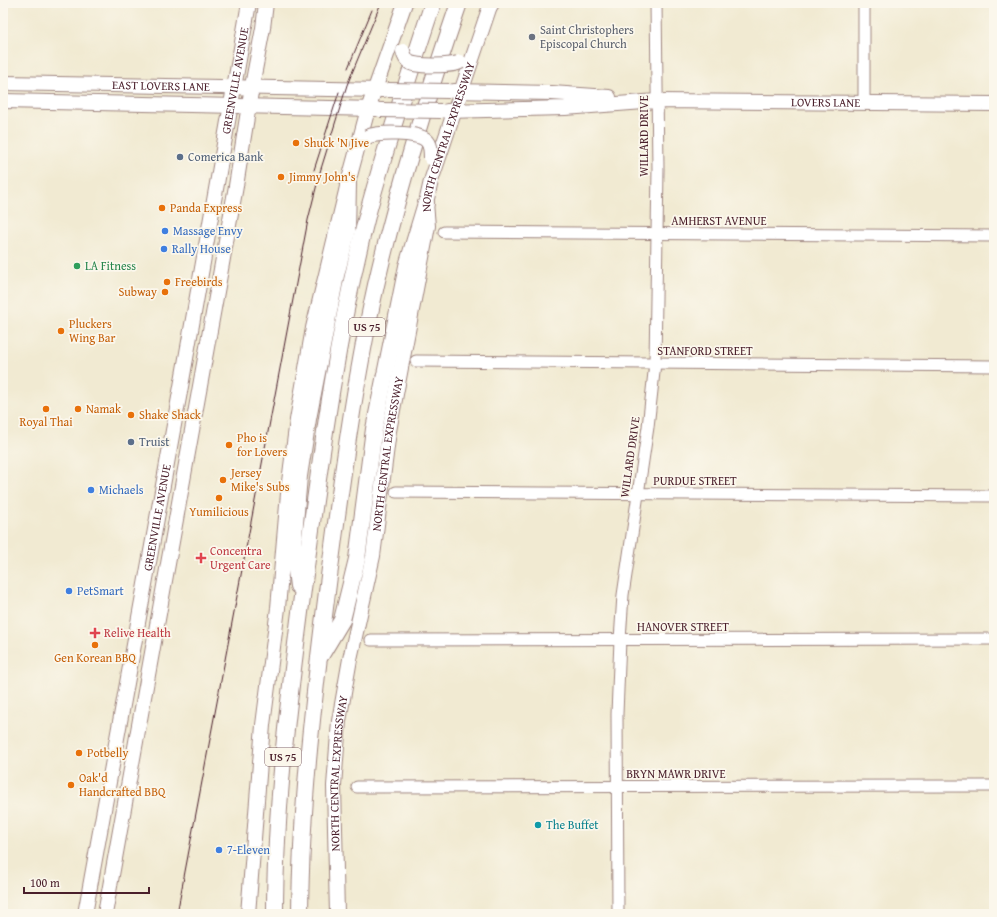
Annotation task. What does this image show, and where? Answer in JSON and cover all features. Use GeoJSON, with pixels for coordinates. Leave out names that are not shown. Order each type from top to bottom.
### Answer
{"type":"FeatureCollection","features":[{"type":"Feature","properties":{"kind":"highway","name":"US 75"},"geometry":{"type":"LineString","coordinates":[[275,912],[286,727],[322,446],[341,333],[368,214],[384,155],[434,3]]}},
{"type":"Feature","properties":{"kind":"highway","name":"US 75"},"geometry":{"type":"LineString","coordinates":[[302,910],[306,774],[318,660],[348,433],[373,298],[409,157],[459,3]]}},
{"type":"Feature","properties":{"kind":"highway"},"geometry":{"type":"LineString","coordinates":[[301,606],[292,547],[299,476],[308,419],[336,275],[347,232],[348,183]]}},
{"type":"Feature","properties":{"kind":"highway"},"geometry":{"type":"LineString","coordinates":[[318,660],[342,620],[357,559],[374,429],[407,266],[426,202]]}},
{"type":"Feature","properties":{"kind":"main road","name":"GREENVILLE AVENUE"},"geometry":{"type":"LineString","coordinates":[[85,914],[249,3]]}},
{"type":"Feature","properties":{"kind":"main road","name":"GREENVILLE AVENUE"},"geometry":{"type":"LineString","coordinates":[[105,914],[263,28],[266,3]]}},
{"type":"Feature","properties":{"kind":"main road","name":"NORTH CENTRAL EXPRESSWAY"},"geometry":{"type":"LineString","coordinates":[[337,914],[334,786],[339,720],[350,659],[373,556],[389,431],[428,226],[426,202],[433,164],[456,110],[456,91],[476,48],[491,4]]}},
{"type":"Feature","properties":{"kind":"main road"},"geometry":{"type":"LineString","coordinates":[[403,7],[403,51],[406,60],[414,64],[453,64],[460,62],[476,48]]}},
{"type":"Feature","properties":{"kind":"main road"},"geometry":{"type":"LineString","coordinates":[[248,914],[263,725],[278,608],[289,482],[313,328],[348,183],[357,151],[382,90],[403,7]]}},
{"type":"Feature","properties":{"kind":"main road","name":"EAST LOVERS LANE"},"geometry":{"type":"LineString","coordinates":[[3,83],[252,86],[456,91]]}},
{"type":"Feature","properties":{"kind":"main road","name":"LOVERS LANE"},"geometry":{"type":"LineString","coordinates":[[456,91],[552,93],[657,101],[994,104]]}},
{"type":"Feature","properties":{"kind":"main road","name":"EAST LOVERS LANE"},"geometry":{"type":"LineString","coordinates":[[3,101],[441,111],[456,110]]}},
{"type":"Feature","properties":{"kind":"main road","name":"LOVERS LANE"},"geometry":{"type":"LineString","coordinates":[[456,110],[565,108],[657,101]]}},
{"type":"Feature","properties":{"kind":"main road"},"geometry":{"type":"LineString","coordinates":[[357,151],[367,137],[379,133],[420,135],[427,140],[430,147],[433,164]]}},
{"type":"Feature","properties":{"kind":"main road"},"geometry":{"type":"LineString","coordinates":[[154,533],[172,536]]}},
{"type":"Feature","properties":{"kind":"main road"},"geometry":{"type":"LineString","coordinates":[[130,670],[147,672]]}},
{"type":"Feature","properties":{"kind":"main road"},"geometry":{"type":"LineString","coordinates":[[109,785],[127,789]]}},
{"type":"Feature","properties":{"kind":"street","name":"WILLARD DRIVE"},"geometry":{"type":"LineString","coordinates":[[618,914],[617,714],[623,595],[655,364],[657,234],[656,3]]}},
{"type":"Feature","properties":{"kind":"street"},"geometry":{"type":"LineString","coordinates":[[864,3],[864,102]]}},
{"type":"Feature","properties":{"kind":"street","name":"AMHERST AVENUE"},"geometry":{"type":"LineString","coordinates":[[444,232],[994,236]]}},
{"type":"Feature","properties":{"kind":"street","name":"STANFORD STREET"},"geometry":{"type":"LineString","coordinates":[[416,361],[994,366]]}},
{"type":"Feature","properties":{"kind":"street","name":"PURDUE STREET"},"geometry":{"type":"LineString","coordinates":[[396,492],[994,496]]}},
{"type":"Feature","properties":{"kind":"street","name":"HANOVER STREET"},"geometry":{"type":"LineString","coordinates":[[371,640],[994,639]]}},
{"type":"Feature","properties":{"kind":"street","name":"BRYN MAWR DRIVE"},"geometry":{"type":"LineString","coordinates":[[357,787],[994,786]]}},
{"type":"Feature","properties":{"kind":"tram line"},"geometry":{"type":"LineString","coordinates":[[177,914],[308,220],[320,172],[347,85],[381,3]]}},
{"type":"Feature","properties":{"kind":"tram line"},"geometry":{"type":"LineString","coordinates":[[348,68],[372,10]]}},
{"type":"Feature","properties":{"kind":"tram line"},"geometry":{"type":"LineString","coordinates":[[314,170],[339,92]]}},
{"type":"Feature","properties":{"kind":"place","name":"Saint Christophers Episcopal Church"},"geometry":{"type":"Point","coordinates":[532,37]}},
{"type":"Feature","properties":{"kind":"place","name":"Shuck 'N Jive"},"geometry":{"type":"Point","coordinates":[296,143]}},
{"type":"Feature","properties":{"kind":"place","name":"Comerica Bank"},"geometry":{"type":"Point","coordinates":[180,157]}},
{"type":"Feature","properties":{"kind":"place","name":"Jimmy John's"},"geometry":{"type":"Point","coordinates":[281,177]}},
{"type":"Feature","properties":{"kind":"place","name":"Panda Express"},"geometry":{"type":"Point","coordinates":[162,208]}},
{"type":"Feature","properties":{"kind":"place","name":"Massage Envy"},"geometry":{"type":"Point","coordinates":[165,231]}},
{"type":"Feature","properties":{"kind":"place","name":"Rally House"},"geometry":{"type":"Point","coordinates":[164,249]}},
{"type":"Feature","properties":{"kind":"place","name":"LA Fitness"},"geometry":{"type":"Point","coordinates":[77,266]}},
{"type":"Feature","properties":{"kind":"place","name":"Freebirds"},"geometry":{"type":"Point","coordinates":[167,282]}},
{"type":"Feature","properties":{"kind":"place","name":"Subway"},"geometry":{"type":"Point","coordinates":[165,292]}},
{"type":"Feature","properties":{"kind":"place","name":"Pluckers Wing Bar"},"geometry":{"type":"Point","coordinates":[61,331]}},
{"type":"Feature","properties":{"kind":"place","name":"Royal Thai"},"geometry":{"type":"Point","coordinates":[46,409]}},
{"type":"Feature","properties":{"kind":"place","name":"Namak"},"geometry":{"type":"Point","coordinates":[78,409]}},
{"type":"Feature","properties":{"kind":"place","name":"Shake Shack"},"geometry":{"type":"Point","coordinates":[131,415]}},
{"type":"Feature","properties":{"kind":"place","name":"Truist"},"geometry":{"type":"Point","coordinates":[131,442]}},
{"type":"Feature","properties":{"kind":"place","name":"Pho is for Lovers"},"geometry":{"type":"Point","coordinates":[229,445]}},
{"type":"Feature","properties":{"kind":"place","name":"Jersey Mike's Subs"},"geometry":{"type":"Point","coordinates":[223,480]}},
{"type":"Feature","properties":{"kind":"place","name":"Michaels"},"geometry":{"type":"Point","coordinates":[91,490]}},
{"type":"Feature","properties":{"kind":"place","name":"Yumilicious"},"geometry":{"type":"Point","coordinates":[219,498]}},
{"type":"Feature","properties":{"kind":"place","name":"Concentra Urgent Care"},"geometry":{"type":"Point","coordinates":[201,558]}},
{"type":"Feature","properties":{"kind":"place","name":"PetSmart"},"geometry":{"type":"Point","coordinates":[69,591]}},
{"type":"Feature","properties":{"kind":"place","name":"Relive Health"},"geometry":{"type":"Point","coordinates":[95,633]}},
{"type":"Feature","properties":{"kind":"place","name":"Gen Korean BBQ"},"geometry":{"type":"Point","coordinates":[95,645]}},
{"type":"Feature","properties":{"kind":"place","name":"Potbelly"},"geometry":{"type":"Point","coordinates":[79,753]}},
{"type":"Feature","properties":{"kind":"place","name":"Oak'd Handcrafted BBQ"},"geometry":{"type":"Point","coordinates":[71,785]}},
{"type":"Feature","properties":{"kind":"place","name":"The Buffet"},"geometry":{"type":"Point","coordinates":[538,825]}},
{"type":"Feature","properties":{"kind":"place","name":"7-Eleven"},"geometry":{"type":"Point","coordinates":[219,850]}}]}
